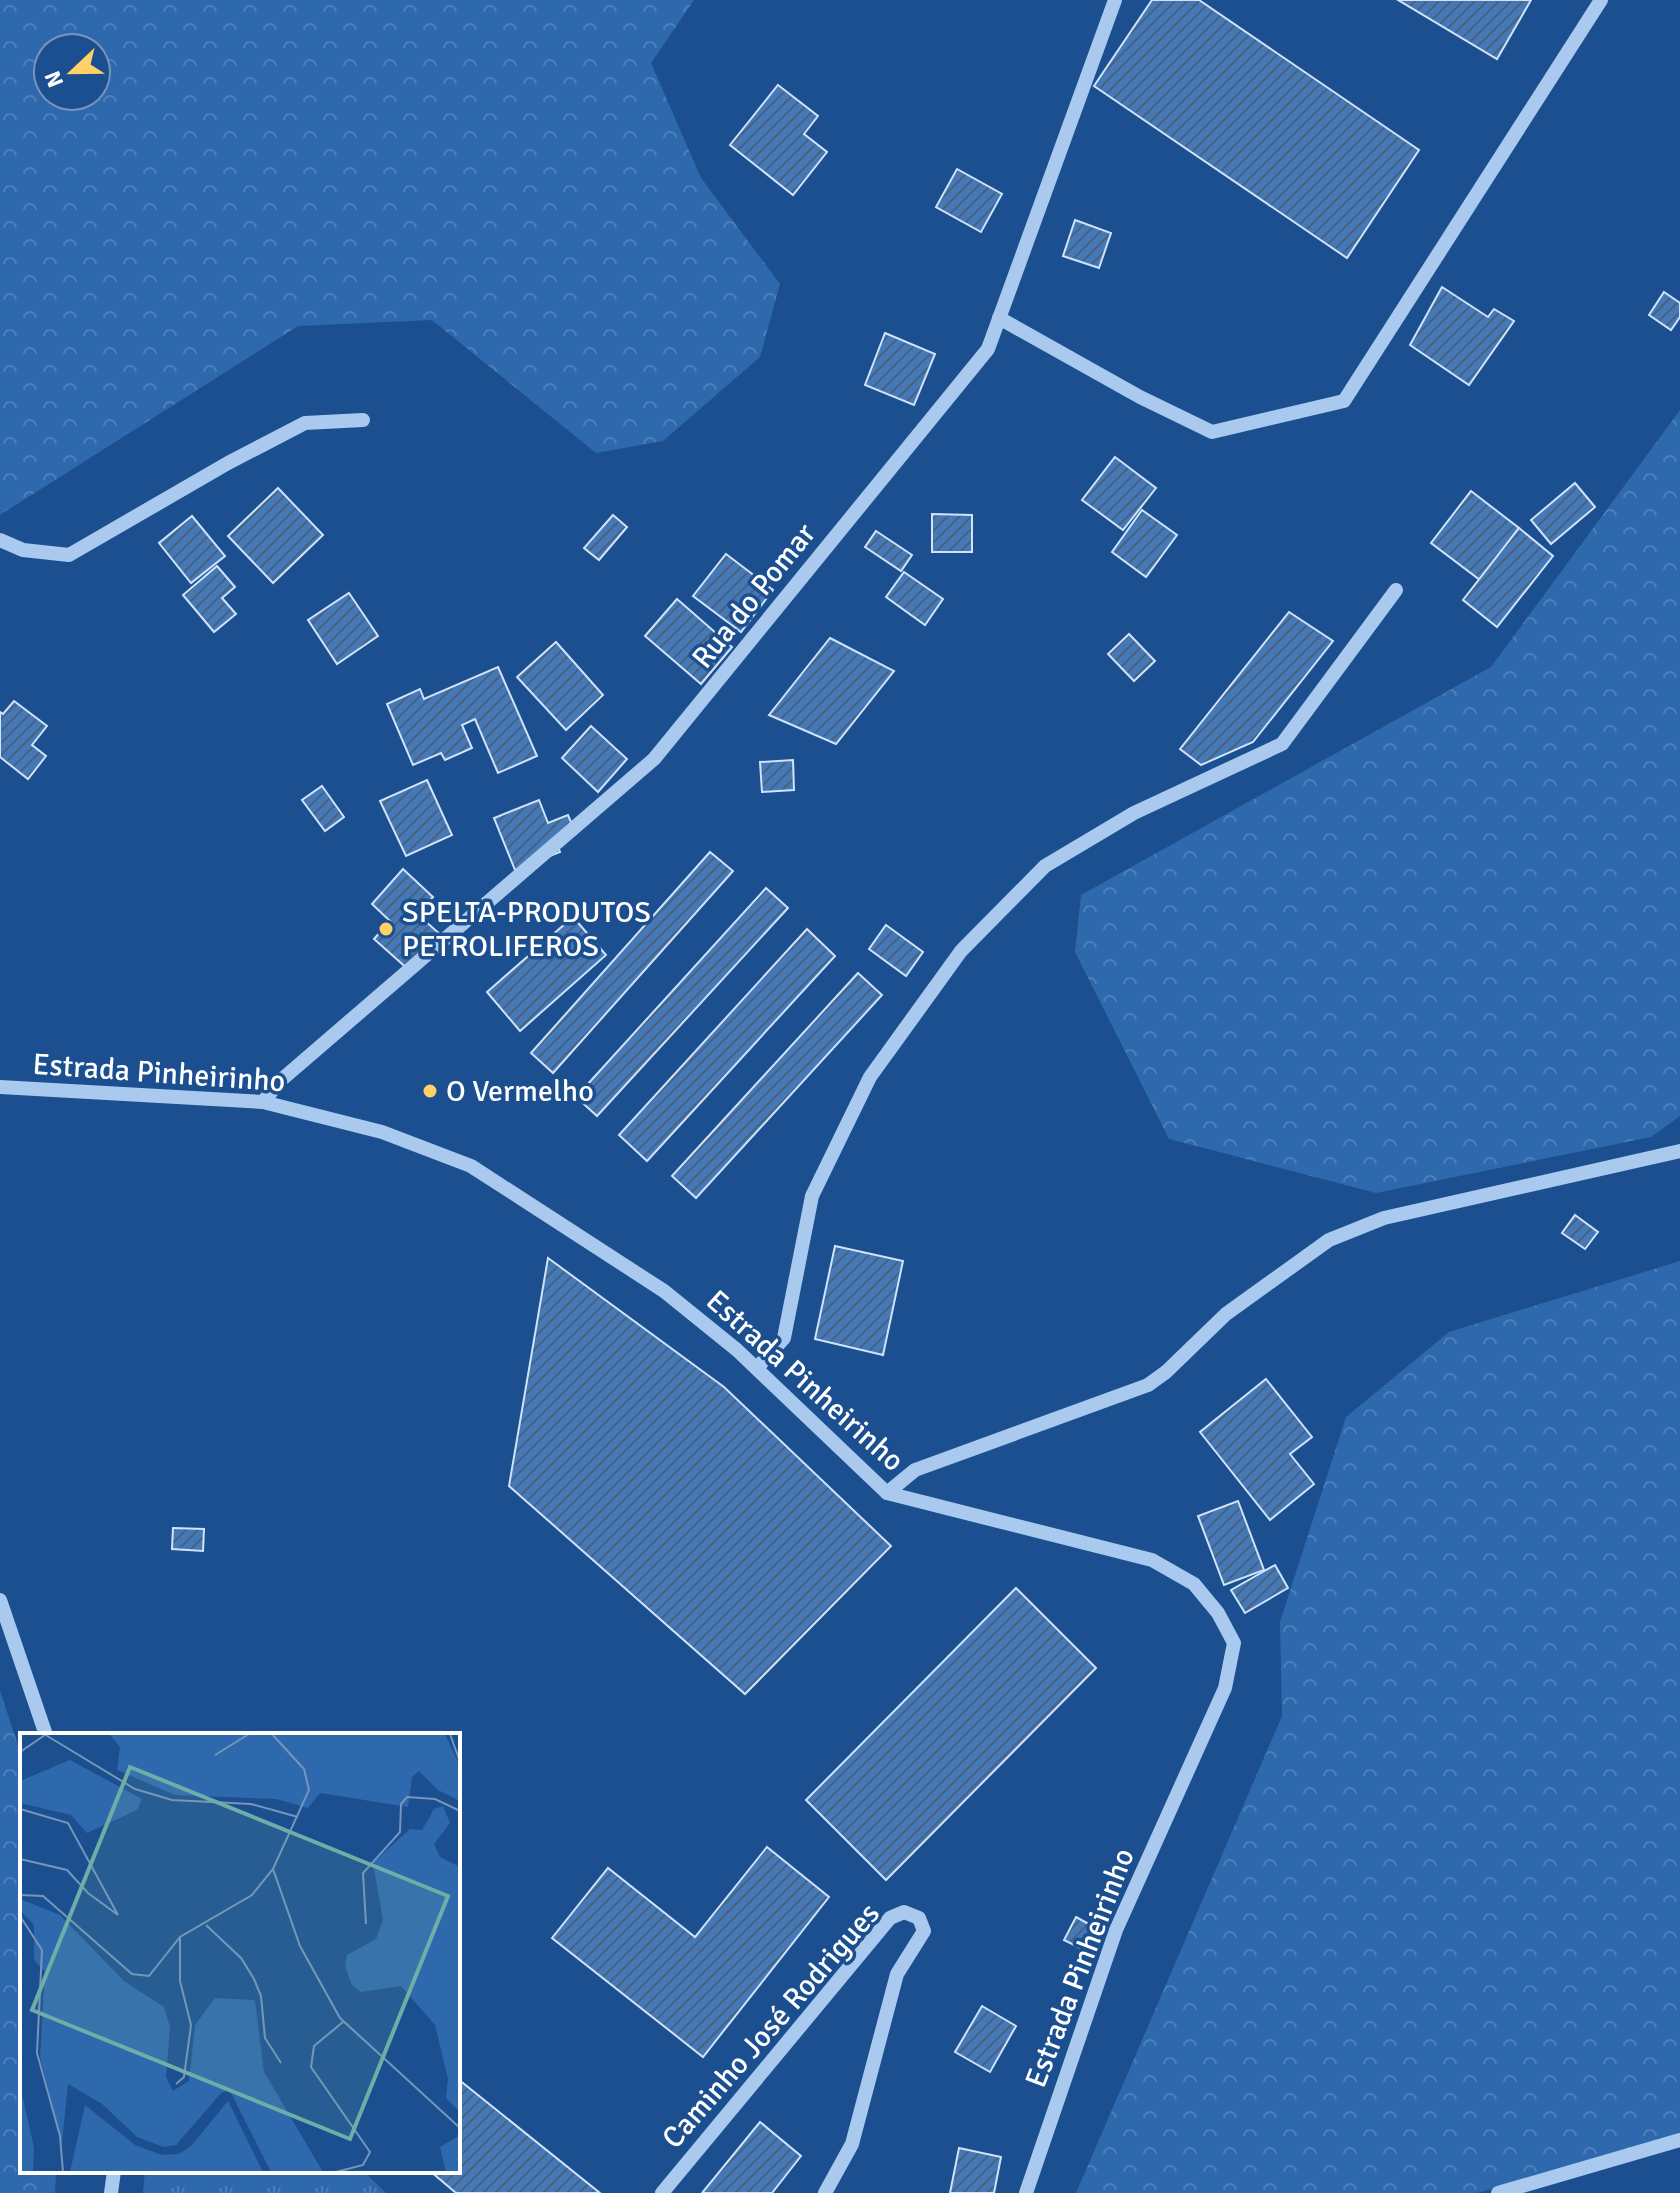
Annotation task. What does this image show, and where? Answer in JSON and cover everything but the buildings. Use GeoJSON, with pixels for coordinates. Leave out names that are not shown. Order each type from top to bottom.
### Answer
{"type":"FeatureCollection","features":[{"type":"Feature","properties":{"kind":"street","name":"Rua do Pomar"},"geometry":{"type":"LineString","coordinates":[[263,1102],[280,1081],[654,759],[988,349],[1115,0]]}},
{"type":"Feature","properties":{"kind":"street"},"geometry":{"type":"LineString","coordinates":[[999,318],[1140,397],[1212,432],[1344,401],[1601,0]]}},
{"type":"Feature","properties":{"kind":"street"},"geometry":{"type":"LineString","coordinates":[[0,540],[23,550],[69,555],[305,423],[363,420]]}},
{"type":"Feature","properties":{"kind":"street"},"geometry":{"type":"LineString","coordinates":[[757,1368],[784,1338],[812,1196],[870,1077],[961,951],[1045,866],[1134,813],[1282,744],[1396,590]]}},
{"type":"Feature","properties":{"kind":"street","name":"Estrada Pinheirinho"},"geometry":{"type":"LineString","coordinates":[[0,1087],[263,1102],[382,1132],[471,1166],[664,1291],[757,1368],[887,1493],[1152,1560],[1194,1584],[1218,1613],[1234,1643],[1225,1688],[1116,1930],[1026,2193]]}},
{"type":"Feature","properties":{"kind":"street"},"geometry":{"type":"LineString","coordinates":[[887,1493],[915,1470],[1148,1385],[1166,1372],[1226,1314],[1329,1240],[1384,1218],[1680,1151]]}},
{"type":"Feature","properties":{"kind":"street"},"geometry":{"type":"LineString","coordinates":[[0,1600],[45,1733]]}},
{"type":"Feature","properties":{"kind":"street","name":"Caminho José Rodrigues"},"geometry":{"type":"LineString","coordinates":[[662,2193],[890,1918],[904,1912],[919,1918],[924,1931],[897,1974],[852,2144],[825,2193]]}},
{"type":"Feature","properties":{"kind":"street"},"geometry":{"type":"LineString","coordinates":[[1498,2193],[1680,2140]]}},
{"type":"Feature","properties":{"kind":"street"},"geometry":{"type":"LineString","coordinates":[[111,2193],[114,2173]]}},
{"type":"Feature","properties":{"kind":"green space"},"geometry":{"type":"Polygon","coordinates":[[[0,0],[694,0],[651,63],[701,178],[780,284],[760,357],[663,441],[596,453],[432,320],[298,326],[0,515],[0,0]]]}},
{"type":"Feature","properties":{"kind":"green space"},"geometry":{"type":"Polygon","coordinates":[[[1680,410],[1680,1116],[1651,1137],[1376,1193],[1169,1139],[1075,952],[1081,895],[1491,667],[1680,410]]]}},
{"type":"Feature","properties":{"kind":"green space"},"geometry":{"type":"Polygon","coordinates":[[[1680,1261],[1680,2136],[1477,2193],[1076,2193],[1282,1716],[1280,1622],[1346,1417],[1449,1332],[1680,1261]]]}},
{"type":"Feature","properties":{"kind":"green space"},"geometry":{"type":"Polygon","coordinates":[[[0,1691],[20,1751],[20,2173],[56,2173],[55,2193],[0,2193],[0,1691]]]}},
{"type":"Feature","properties":{"kind":"green space"},"geometry":{"type":"Polygon","coordinates":[[[145,2173],[365,2173],[386,2193],[143,2193],[145,2173]]]}},
{"type":"Feature","properties":{"kind":"place","name":"SPELTA-PRODUTOS PETROLIFEROS"},"geometry":{"type":"Point","coordinates":[386,929]}},
{"type":"Feature","properties":{"kind":"place","name":"O Vermelho"},"geometry":{"type":"Point","coordinates":[430,1091]}}]}
